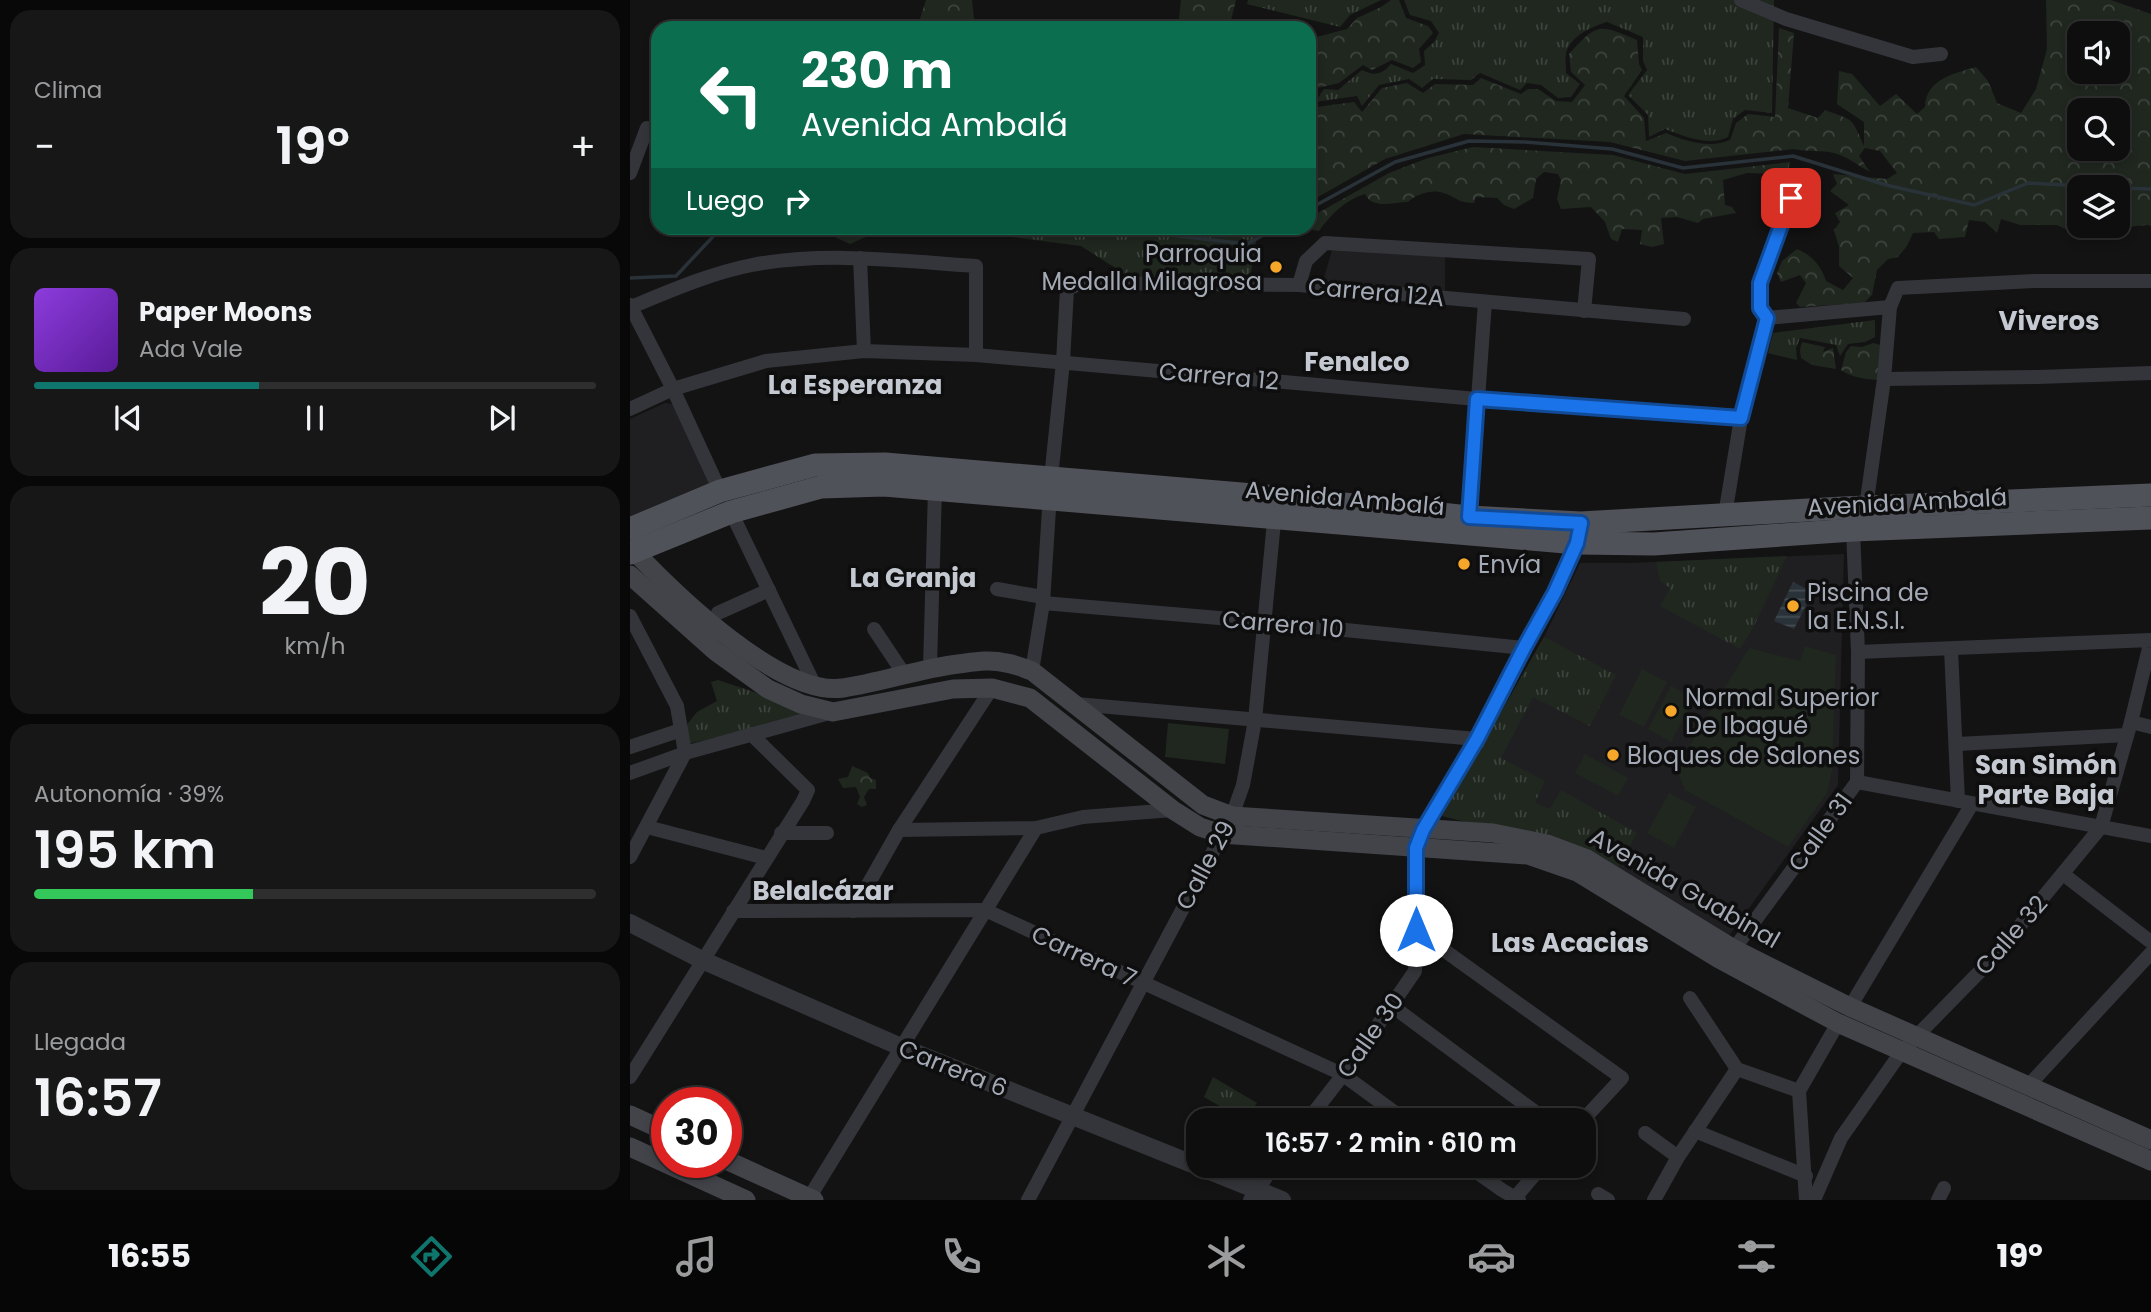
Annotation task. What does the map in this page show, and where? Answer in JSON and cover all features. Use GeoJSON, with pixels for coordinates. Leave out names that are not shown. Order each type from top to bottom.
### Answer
{"type":"FeatureCollection","features":[{"type":"Feature","properties":{"kind":"main road","name":"Avenida Ambalá"},"geometry":{"type":"LineString","coordinates":[[631,545],[720,491],[815,465],[884,464],[1050,489],[1468,526],[1579,533],[1654,544],[1853,530],[2151,518]]}},
{"type":"Feature","properties":{"kind":"main road","name":"Avenida Ambalá"},"geometry":{"type":"LineString","coordinates":[[631,545],[731,512],[821,487],[884,485],[935,489],[1050,489]]}},
{"type":"Feature","properties":{"kind":"main road","name":"Avenida Ambalá"},"geometry":{"type":"LineString","coordinates":[[1579,533],[1725,515],[2151,495]]}},
{"type":"Feature","properties":{"kind":"main road","name":"Avenida Guabinal"},"geometry":{"type":"LineString","coordinates":[[631,545],[661,579],[731,640],[783,673],[815,686],[840,688],[930,668],[979,661],[1005,662],[1031,671],[1203,805],[1232,816],[1528,855],[1577,872],[1719,959],[1909,1044],[2151,1161]]}},
{"type":"Feature","properties":{"kind":"main road","name":"Avenida Guabinal"},"geometry":{"type":"LineString","coordinates":[[630,575],[715,651],[768,690],[801,704],[833,712],[953,689],[992,688],[1030,698],[1173,810],[1200,827],[1221,834],[1420,839],[1493,833],[1547,844],[1587,859],[1844,1015]]}},
{"type":"Feature","properties":{"kind":"main road","name":"Avenida Guabinal"},"geometry":{"type":"LineString","coordinates":[[1909,1044],[2029,1085],[2151,1140]]}},
{"type":"Feature","properties":{"kind":"main road"},"geometry":{"type":"LineString","coordinates":[[630,1115],[651,1125]]}},
{"type":"Feature","properties":{"kind":"main road"},"geometry":{"type":"LineString","coordinates":[[630,1147],[746,1200]]}},
{"type":"Feature","properties":{"kind":"main road"},"geometry":{"type":"LineString","coordinates":[[742,1167],[811,1199]]}},
{"type":"Feature","properties":{"kind":"street"},"geometry":{"type":"LineString","coordinates":[[1741,0],[1786,19],[1913,57],[1941,54]]}},
{"type":"Feature","properties":{"kind":"street"},"geometry":{"type":"LineString","coordinates":[[630,173],[647,128]]}},
{"type":"Feature","properties":{"kind":"street"},"geometry":{"type":"LineString","coordinates":[[1725,515],[1741,418],[1767,318],[1760,308],[1760,283],[1791,198]]}},
{"type":"Feature","properties":{"kind":"street"},"geometry":{"type":"LineString","coordinates":[[1299,285],[1306,261],[1325,243],[1589,259],[1584,312]]}},
{"type":"Feature","properties":{"kind":"street"},"geometry":{"type":"LineString","coordinates":[[860,258],[864,351]]}},
{"type":"Feature","properties":{"kind":"street"},"geometry":{"type":"LineString","coordinates":[[633,309],[670,291],[751,265],[793,260],[860,258],[976,266],[976,355]]}},
{"type":"Feature","properties":{"kind":"street"},"geometry":{"type":"LineString","coordinates":[[1866,507],[1884,379],[1890,307],[1898,288],[2035,281],[2151,281]]}},
{"type":"Feature","properties":{"kind":"street","name":"Carrera 12A"},"geometry":{"type":"LineString","coordinates":[[1063,362],[1067,289],[1093,283],[1299,285],[1684,319]]}},
{"type":"Feature","properties":{"kind":"street"},"geometry":{"type":"LineString","coordinates":[[1468,526],[1485,302]]}},
{"type":"Feature","properties":{"kind":"street"},"geometry":{"type":"LineString","coordinates":[[1767,318],[1890,307]]}},
{"type":"Feature","properties":{"kind":"street"},"geometry":{"type":"LineString","coordinates":[[630,330],[633,309]]}},
{"type":"Feature","properties":{"kind":"street"},"geometry":{"type":"LineString","coordinates":[[633,309],[720,491]]}},
{"type":"Feature","properties":{"kind":"street","name":"Carrera 12"},"geometry":{"type":"LineString","coordinates":[[630,409],[673,389],[766,361],[864,351],[976,355],[1477,399],[1741,418]]}},
{"type":"Feature","properties":{"kind":"street"},"geometry":{"type":"LineString","coordinates":[[1031,671],[1043,600],[1050,489],[1063,362]]}},
{"type":"Feature","properties":{"kind":"street"},"geometry":{"type":"LineString","coordinates":[[1884,379],[2151,373]]}},
{"type":"Feature","properties":{"kind":"street"},"geometry":{"type":"LineString","coordinates":[[930,668],[935,489]]}},
{"type":"Feature","properties":{"kind":"street","name":"Calle 29"},"geometry":{"type":"LineString","coordinates":[[1028,1200],[1232,816],[1243,785],[1255,720],[1276,508]]}},
{"type":"Feature","properties":{"kind":"street"},"geometry":{"type":"LineString","coordinates":[[731,512],[815,686]]}},
{"type":"Feature","properties":{"kind":"street","name":"Calle 31"},"geometry":{"type":"LineString","coordinates":[[1734,949],[1857,782],[1858,652],[1853,530]]}},
{"type":"Feature","properties":{"kind":"street"},"geometry":{"type":"LineString","coordinates":[[1420,839],[1555,592],[1579,533]]}},
{"type":"Feature","properties":{"kind":"street","name":"Carrera 10"},"geometry":{"type":"LineString","coordinates":[[997,589],[1043,600],[1524,648]]}},
{"type":"Feature","properties":{"kind":"street"},"geometry":{"type":"LineString","coordinates":[[718,613],[769,590]]}},
{"type":"Feature","properties":{"kind":"street"},"geometry":{"type":"LineString","coordinates":[[630,616],[677,706],[685,753],[630,857]]}},
{"type":"Feature","properties":{"kind":"street"},"geometry":{"type":"LineString","coordinates":[[874,629],[904,674]]}},
{"type":"Feature","properties":{"kind":"street"},"geometry":{"type":"LineString","coordinates":[[1858,652],[2151,640]]}},
{"type":"Feature","properties":{"kind":"street","name":"Calle 32"},"geometry":{"type":"LineString","coordinates":[[1814,1200],[1841,1138],[1909,1044],[1994,957],[2101,827],[2151,640]]}},
{"type":"Feature","properties":{"kind":"street"},"geometry":{"type":"LineString","coordinates":[[1807,1200],[1799,1091],[1965,802],[1957,744],[1951,649]]}},
{"type":"Feature","properties":{"kind":"street"},"geometry":{"type":"LineString","coordinates":[[853,911],[899,830],[992,688]]}},
{"type":"Feature","properties":{"kind":"street"},"geometry":{"type":"LineString","coordinates":[[1076,704],[1477,739]]}},
{"type":"Feature","properties":{"kind":"street"},"geometry":{"type":"LineString","coordinates":[[630,773],[685,753],[833,712]]}},
{"type":"Feature","properties":{"kind":"street"},"geometry":{"type":"LineString","coordinates":[[1957,744],[2151,727]]}},
{"type":"Feature","properties":{"kind":"street"},"geometry":{"type":"LineString","coordinates":[[630,747],[681,730]]}},
{"type":"Feature","properties":{"kind":"street"},"geometry":{"type":"LineString","coordinates":[[630,1077],[808,790],[751,734]]}},
{"type":"Feature","properties":{"kind":"street"},"geometry":{"type":"LineString","coordinates":[[1857,782],[2151,836]]}},
{"type":"Feature","properties":{"kind":"street"},"geometry":{"type":"LineString","coordinates":[[899,830],[1036,828],[1083,817],[1173,810]]}},
{"type":"Feature","properties":{"kind":"street"},"geometry":{"type":"LineString","coordinates":[[647,827],[766,858]]}},
{"type":"Feature","properties":{"kind":"street"},"geometry":{"type":"LineString","coordinates":[[811,1199],[1036,828]]}},
{"type":"Feature","properties":{"kind":"street"},"geometry":{"type":"LineString","coordinates":[[781,833],[827,833]]}},
{"type":"Feature","properties":{"kind":"street","name":"Calle 30"},"geometry":{"type":"LineString","coordinates":[[1317,1108],[1415,971],[1420,839]]}},
{"type":"Feature","properties":{"kind":"street"},"geometry":{"type":"LineString","coordinates":[[2063,874],[2151,942]]}},
{"type":"Feature","properties":{"kind":"street","name":"Carrera 7"},"geometry":{"type":"LineString","coordinates":[[733,911],[985,910],[1342,1074],[1389,1108]]}},
{"type":"Feature","properties":{"kind":"street","name":"Carrera 6"},"geometry":{"type":"LineString","coordinates":[[630,923],[702,960],[901,1047],[1073,1117],[1253,1195],[1282,1200]]}},
{"type":"Feature","properties":{"kind":"street"},"geometry":{"type":"LineString","coordinates":[[1416,930],[1622,1078],[1594,1108]]}},
{"type":"Feature","properties":{"kind":"street"},"geometry":{"type":"LineString","coordinates":[[2029,1085],[2151,953]]}},
{"type":"Feature","properties":{"kind":"street"},"geometry":{"type":"LineString","coordinates":[[1690,998],[1737,1069],[1799,1091]]}},
{"type":"Feature","properties":{"kind":"street"},"geometry":{"type":"LineString","coordinates":[[1392,1006],[1530,1108]]}},
{"type":"Feature","properties":{"kind":"street"},"geometry":{"type":"LineString","coordinates":[[1654,1200],[1678,1157],[1737,1069]]}},
{"type":"Feature","properties":{"kind":"street"},"geometry":{"type":"LineString","coordinates":[[1695,1131],[1806,1176]]}},
{"type":"Feature","properties":{"kind":"street"},"geometry":{"type":"LineString","coordinates":[[1645,1133],[1678,1157]]}},
{"type":"Feature","properties":{"kind":"street"},"geometry":{"type":"LineString","coordinates":[[1253,1195],[1265,1178]]}},
{"type":"Feature","properties":{"kind":"street"},"geometry":{"type":"LineString","coordinates":[[1485,1178],[1512,1197],[1530,1178]]}},
{"type":"Feature","properties":{"kind":"shaded area"},"geometry":{"type":"Polygon","coordinates":[[[1332,250],[1445,253],[1445,291],[1323,281],[1332,250]]]}},
{"type":"Feature","properties":{"kind":"shaded area"},"geometry":{"type":"Polygon","coordinates":[[[665,403],[673,404],[711,487],[630,523],[630,419],[665,403]]]}},
{"type":"Feature","properties":{"kind":"shaded area","name":"Normal Superior De Ibagué"},"geometry":{"type":"Polygon","coordinates":[[[1844,554],[1838,785],[1726,940],[1588,852],[1442,816],[1544,637],[1580,563],[1844,554]]]}},
{"type":"Feature","properties":{"kind":"shaded area","name":"Piscina de la E.N.S.I."},"geometry":{"type":"Polygon","coordinates":[[[1793,582],[1813,592],[1794,629],[1774,621],[1793,582]]]}},
{"type":"Feature","properties":{"kind":"green space"},"geometry":{"type":"Polygon","coordinates":[[[926,0],[972,0],[974,21],[919,21],[926,0]]]}},
{"type":"Feature","properties":{"kind":"green space"},"geometry":{"type":"Polygon","coordinates":[[[1181,0],[1236,0],[1231,21],[1179,21],[1181,0]]]}},
{"type":"Feature","properties":{"kind":"green space"},"geometry":{"type":"Polygon","coordinates":[[[1248,0],[1381,0],[1350,15],[1340,27],[1247,4],[1248,0]]]}},
{"type":"Feature","properties":{"kind":"green space"},"geometry":{"type":"Polygon","coordinates":[[[1391,0],[1399,0],[1406,18],[1428,26],[1433,33],[1419,49],[1421,62],[1413,68],[1392,60],[1372,70],[1363,65],[1339,83],[1316,88],[1316,37],[1347,29],[1357,18],[1391,0]]]}},
{"type":"Feature","properties":{"kind":"green space"},"geometry":{"type":"Polygon","coordinates":[[[1404,0],[1774,0],[1772,113],[1745,110],[1733,119],[1728,137],[1721,140],[1705,141],[1665,129],[1649,137],[1648,115],[1628,95],[1647,70],[1643,61],[1643,37],[1607,22],[1582,34],[1568,48],[1566,73],[1580,84],[1571,97],[1558,98],[1541,85],[1527,83],[1520,90],[1480,73],[1471,80],[1433,79],[1422,88],[1409,79],[1379,85],[1362,106],[1357,96],[1316,102],[1324,89],[1338,90],[1362,70],[1378,73],[1391,64],[1413,73],[1425,65],[1424,51],[1439,33],[1431,21],[1410,15],[1404,0]]]}},
{"type":"Feature","properties":{"kind":"green space"},"geometry":{"type":"Polygon","coordinates":[[[2046,0],[2111,0],[2151,14],[2151,226],[2130,227],[2130,175],[2067,175],[2067,230],[2057,225],[2020,225],[2001,219],[1997,233],[1985,222],[1969,220],[1965,237],[1939,239],[1934,232],[1913,233],[1898,257],[1888,259],[1877,270],[1872,295],[1864,303],[1800,307],[1796,303],[1806,283],[1800,275],[1781,282],[1777,273],[1782,261],[1797,249],[1815,262],[1826,281],[1843,290],[1853,278],[1839,266],[1839,247],[1834,230],[1840,222],[1835,213],[1849,205],[1830,191],[1837,184],[1833,174],[1887,179],[1897,173],[1880,151],[1865,148],[1859,156],[1870,172],[1844,156],[1794,149],[1685,161],[1610,142],[1464,134],[1385,159],[1316,198],[1316,107],[1354,102],[1362,112],[1382,88],[1407,83],[1423,93],[1435,84],[1473,85],[1481,78],[1521,94],[1528,89],[1538,89],[1556,101],[1572,102],[1585,85],[1571,72],[1569,54],[1593,31],[1600,29],[1637,40],[1642,70],[1624,96],[1644,118],[1646,141],[1666,133],[1689,141],[1722,143],[1730,140],[1736,123],[1748,114],[1775,117],[1779,28],[1794,33],[1788,108],[1818,118],[1825,110],[1851,121],[1864,146],[1864,122],[1837,104],[1839,71],[1852,74],[1880,106],[1896,94],[1917,114],[1925,107],[1930,90],[1942,79],[1976,67],[1988,81],[1997,103],[2021,113],[2036,89],[2047,49],[2046,0]]]}},
{"type":"Feature","properties":{"kind":"green space"},"geometry":{"type":"Polygon","coordinates":[[[1473,147],[1613,155],[1685,174],[1790,162],[1783,191],[1778,185],[1770,183],[1775,174],[1747,173],[1723,180],[1725,205],[1732,207],[1736,213],[1703,219],[1698,223],[1677,217],[1661,218],[1664,244],[1652,247],[1640,244],[1642,230],[1622,229],[1618,242],[1611,239],[1605,222],[1591,207],[1561,209],[1557,199],[1561,180],[1558,174],[1544,172],[1536,179],[1533,198],[1514,209],[1497,198],[1476,197],[1474,203],[1470,203],[1437,191],[1421,194],[1408,202],[1384,204],[1373,202],[1365,194],[1339,208],[1319,231],[1316,230],[1316,214],[1389,173],[1428,158],[1473,147]]]}},
{"type":"Feature","properties":{"kind":"green space"},"geometry":{"type":"Polygon","coordinates":[[[831,235],[870,235],[850,244],[831,235]]]}},
{"type":"Feature","properties":{"kind":"green space"},"geometry":{"type":"Polygon","coordinates":[[[998,235],[1257,235],[1250,279],[1137,282],[1081,246],[998,235]]]}},
{"type":"Feature","properties":{"kind":"green space"},"geometry":{"type":"Polygon","coordinates":[[[1875,320],[1875,337],[1865,342],[1848,344],[1840,356],[1836,345],[1800,338],[1796,348],[1797,360],[1768,353],[1773,333],[1875,320]]]}},
{"type":"Feature","properties":{"kind":"green space"},"geometry":{"type":"Polygon","coordinates":[[[1802,342],[1825,347],[1823,352],[1833,348],[1836,369],[1812,365],[1801,358],[1802,342]]]}},
{"type":"Feature","properties":{"kind":"green space"},"geometry":{"type":"Polygon","coordinates":[[[1873,343],[1881,345],[1883,380],[1861,378],[1841,370],[1846,352],[1851,346],[1862,347],[1873,343]]]}},
{"type":"Feature","properties":{"kind":"green space"},"geometry":{"type":"Polygon","coordinates":[[[1787,556],[1754,626],[1740,649],[1660,606],[1670,588],[1660,581],[1656,562],[1787,556]]]}},
{"type":"Feature","properties":{"kind":"green space"},"geometry":{"type":"Polygon","coordinates":[[[1544,637],[1616,675],[1590,726],[1533,697],[1501,758],[1545,781],[1535,803],[1550,809],[1561,790],[1637,833],[1616,871],[1588,852],[1442,816],[1544,637]]]}},
{"type":"Feature","properties":{"kind":"green space"},"geometry":{"type":"Polygon","coordinates":[[[1805,646],[1836,655],[1832,771],[1827,793],[1788,847],[1685,790],[1676,768],[1749,648],[1800,661],[1805,646]]]}},
{"type":"Feature","properties":{"kind":"green space"},"geometry":{"type":"Polygon","coordinates":[[[1642,669],[1667,682],[1644,727],[1619,715],[1642,669]]]}},
{"type":"Feature","properties":{"kind":"green space"},"geometry":{"type":"Polygon","coordinates":[[[718,680],[787,703],[813,716],[687,744],[685,727],[697,712],[717,701],[711,682],[718,680]]]}},
{"type":"Feature","properties":{"kind":"green space"},"geometry":{"type":"Polygon","coordinates":[[[1671,686],[1694,698],[1671,742],[1648,729],[1671,686]]]}},
{"type":"Feature","properties":{"kind":"green space"},"geometry":{"type":"Polygon","coordinates":[[[1168,723],[1229,729],[1225,764],[1165,757],[1168,723]]]}},
{"type":"Feature","properties":{"kind":"green space"},"geometry":{"type":"Polygon","coordinates":[[[1585,754],[1628,778],[1618,796],[1575,773],[1585,754]]]}},
{"type":"Feature","properties":{"kind":"green space"},"geometry":{"type":"Polygon","coordinates":[[[852,766],[876,780],[876,789],[869,789],[864,797],[867,805],[862,807],[857,804],[860,797],[856,787],[843,788],[838,779],[848,777],[852,766]]]}},
{"type":"Feature","properties":{"kind":"green space"},"geometry":{"type":"Polygon","coordinates":[[[1669,793],[1696,807],[1674,848],[1647,833],[1669,793]]]}},
{"type":"Feature","properties":{"kind":"green space"},"geometry":{"type":"Polygon","coordinates":[[[1213,1077],[1257,1103],[1253,1108],[1223,1108],[1204,1097],[1213,1077]]]}},
{"type":"Feature","properties":{"kind":"waterway"},"geometry":{"type":"LineString","coordinates":[[1316,205],[1395,162],[1469,141],[1525,142],[1612,149],[1683,168],[1793,156],[1886,185],[1974,205],[2028,183],[2067,185]]}},
{"type":"Feature","properties":{"kind":"waterway"},"geometry":{"type":"LineString","coordinates":[[2130,188],[2151,189]]}},
{"type":"Feature","properties":{"kind":"waterway"},"geometry":{"type":"LineString","coordinates":[[630,278],[676,276],[714,235]]}},
{"type":"Feature","properties":{"kind":"waterway"},"geometry":{"type":"LineString","coordinates":[[1170,235],[1247,244],[1263,235]]}},
{"type":"Feature","properties":{"kind":"place","name":"Parroquia Medalla Milagrosa"},"geometry":{"type":"Point","coordinates":[1276,267]}},
{"type":"Feature","properties":{"kind":"place","name":"Envía"},"geometry":{"type":"Point","coordinates":[1464,564]}},
{"type":"Feature","properties":{"kind":"place","name":"Piscina de la E.N.S.I."},"geometry":{"type":"Point","coordinates":[1793,606]}},
{"type":"Feature","properties":{"kind":"place","name":"Normal Superior De Ibagué"},"geometry":{"type":"Point","coordinates":[1671,711]}},
{"type":"Feature","properties":{"kind":"place","name":"Bloques de Salones"},"geometry":{"type":"Point","coordinates":[1613,755]}},
{"type":"Feature","properties":{"kind":"district","name":"Viveros"},"geometry":{"type":"Point","coordinates":[2049,321]}},
{"type":"Feature","properties":{"kind":"district","name":"Fenalco"},"geometry":{"type":"Point","coordinates":[1357,362]}},
{"type":"Feature","properties":{"kind":"district","name":"La Esperanza"},"geometry":{"type":"Point","coordinates":[855,385]}},
{"type":"Feature","properties":{"kind":"district","name":"La Granja"},"geometry":{"type":"Point","coordinates":[913,578]}},
{"type":"Feature","properties":{"kind":"district","name":"San Simón Parte Baja"},"geometry":{"type":"Point","coordinates":[2046,780]}},
{"type":"Feature","properties":{"kind":"district","name":"Belalcázar"},"geometry":{"type":"Point","coordinates":[823,891]}},
{"type":"Feature","properties":{"kind":"district","name":"Las Acacias"},"geometry":{"type":"Point","coordinates":[1570,943]}},
{"type":"Feature","properties":{"kind":"route"},"geometry":{"type":"LineString","coordinates":[[1416,930],[1416,848],[1423,830],[1477,739],[1555,592],[1577,543],[1581,523],[1469,517],[1477,399],[1741,418],[1767,318],[1760,308],[1760,283],[1791,198]]}}]}
